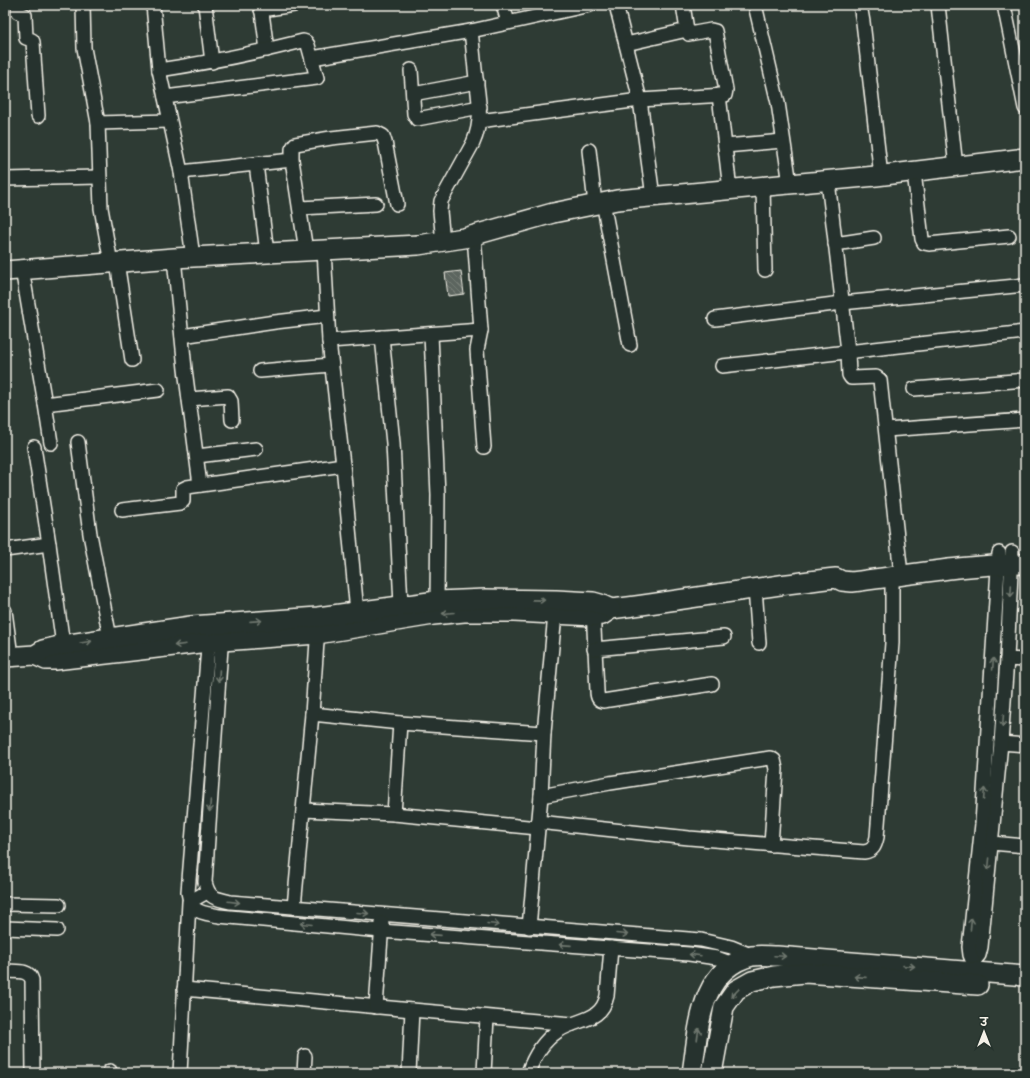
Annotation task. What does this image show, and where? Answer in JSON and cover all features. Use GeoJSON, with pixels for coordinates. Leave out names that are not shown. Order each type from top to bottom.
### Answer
{"type":"FeatureCollection","features":[{"type":"Feature","properties":{"kind":"street"},"geometry":{"type":"LineString","coordinates":[[18,5],[18,12],[25,15],[26,38],[32,40],[33,42],[38,116]]}},
{"type":"Feature","properties":{"kind":"street"},"geometry":{"type":"LineString","coordinates":[[83,5],[84,48],[98,123],[101,208],[114,262],[132,360]]}},
{"type":"Feature","properties":{"kind":"street"},"geometry":{"type":"LineString","coordinates":[[153,5],[159,70],[181,172],[193,257]]}},
{"type":"Feature","properties":{"kind":"street"},"geometry":{"type":"LineString","coordinates":[[205,5],[212,62]]}},
{"type":"Feature","properties":{"kind":"street"},"geometry":{"type":"LineString","coordinates":[[267,50],[261,8],[294,5]]}},
{"type":"Feature","properties":{"kind":"street"},"geometry":{"type":"LineString","coordinates":[[503,5],[508,22]]}},
{"type":"Feature","properties":{"kind":"street"},"geometry":{"type":"LineString","coordinates":[[616,5],[640,100],[653,197]]}},
{"type":"Feature","properties":{"kind":"street"},"geometry":{"type":"LineString","coordinates":[[480,121],[640,100],[725,95],[726,90],[715,31],[711,30],[689,34],[683,5]]}},
{"type":"Feature","properties":{"kind":"street"},"geometry":{"type":"LineString","coordinates":[[755,5],[778,103],[790,184]]}},
{"type":"Feature","properties":{"kind":"street"},"geometry":{"type":"LineString","coordinates":[[860,5],[881,176]]}},
{"type":"Feature","properties":{"kind":"street"},"geometry":{"type":"LineString","coordinates":[[938,5],[956,167]]}},
{"type":"Feature","properties":{"kind":"street"},"geometry":{"type":"LineString","coordinates":[[1004,5],[1025,108]]}},
{"type":"Feature","properties":{"kind":"street"},"geometry":{"type":"LineString","coordinates":[[312,58],[471,31],[582,6]]}},
{"type":"Feature","properties":{"kind":"street"},"geometry":{"type":"LineString","coordinates":[[626,44],[687,30]]}},
{"type":"Feature","properties":{"kind":"street"},"geometry":{"type":"LineString","coordinates":[[443,242],[440,211],[442,196],[473,143],[480,121],[480,107],[471,31]]}},
{"type":"Feature","properties":{"kind":"street"},"geometry":{"type":"LineString","coordinates":[[159,70],[212,62],[306,42],[317,78],[164,97]]}},
{"type":"Feature","properties":{"kind":"street"},"geometry":{"type":"LineString","coordinates":[[411,70],[414,114],[417,118],[480,107]]}},
{"type":"Feature","properties":{"kind":"street"},"geometry":{"type":"LineString","coordinates":[[413,94],[477,82]]}},
{"type":"Feature","properties":{"kind":"street"},"geometry":{"type":"LineString","coordinates":[[720,95],[730,190]]}},
{"type":"Feature","properties":{"kind":"street"},"geometry":{"type":"LineString","coordinates":[[98,123],[169,121]]}},
{"type":"Feature","properties":{"kind":"street"},"geometry":{"type":"LineString","coordinates":[[357,612],[327,316],[315,251],[300,208],[292,160],[292,149],[295,144],[349,136],[381,134],[385,142],[396,204]]}},
{"type":"Feature","properties":{"kind":"street"},"geometry":{"type":"LineString","coordinates":[[725,146],[784,141]]}},
{"type":"Feature","properties":{"kind":"street"},"geometry":{"type":"LineString","coordinates":[[589,150],[630,345]]}},
{"type":"Feature","properties":{"kind":"street"},"geometry":{"type":"LineString","coordinates":[[51,443],[45,404],[14,270],[174,258],[418,245],[443,242],[474,235],[553,213],[617,200],[881,176],[1025,158]]}},
{"type":"Feature","properties":{"kind":"street"},"geometry":{"type":"LineString","coordinates":[[181,172],[292,160]]}},
{"type":"Feature","properties":{"kind":"street"},"geometry":{"type":"LineString","coordinates":[[256,164],[267,253]]}},
{"type":"Feature","properties":{"kind":"street"},"geometry":{"type":"LineString","coordinates":[[914,172],[922,239],[924,243],[929,244],[1009,236]]}},
{"type":"Feature","properties":{"kind":"street"},"geometry":{"type":"LineString","coordinates":[[5,179],[99,177]]}},
{"type":"Feature","properties":{"kind":"street"},"geometry":{"type":"LineString","coordinates":[[303,810],[394,814],[864,852],[870,851],[874,847],[877,837],[882,780],[896,571],[886,430],[880,380],[876,377],[851,378],[849,375],[848,351],[828,181]]}},
{"type":"Feature","properties":{"kind":"street"},"geometry":{"type":"LineString","coordinates":[[763,187],[765,270]]}},
{"type":"Feature","properties":{"kind":"street"},"geometry":{"type":"LineString","coordinates":[[300,208],[376,204]]}},
{"type":"Feature","properties":{"kind":"street"},"geometry":{"type":"LineString","coordinates":[[474,235],[481,330],[477,350],[484,447]]}},
{"type":"Feature","properties":{"kind":"street"},"geometry":{"type":"LineString","coordinates":[[835,244],[874,238]]}},
{"type":"Feature","properties":{"kind":"street"},"geometry":{"type":"LineString","coordinates":[[174,258],[200,485]]}},
{"type":"Feature","properties":{"kind":"street"},"geometry":{"type":"LineString","coordinates":[[715,319],[842,303],[1025,285]]}},
{"type":"Feature","properties":{"kind":"street"},"geometry":{"type":"LineString","coordinates":[[182,336],[327,316]]}},
{"type":"Feature","properties":{"kind":"street"},"geometry":{"type":"LineString","coordinates":[[329,341],[481,330]]}},
{"type":"Feature","properties":{"kind":"street"},"geometry":{"type":"LineString","coordinates":[[722,366],[1025,332]]}},
{"type":"Feature","properties":{"kind":"street"},"geometry":{"type":"LineString","coordinates":[[431,334],[438,495],[437,601]]}},
{"type":"Feature","properties":{"kind":"street"},"geometry":{"type":"LineString","coordinates":[[382,337],[393,443],[401,605]]}},
{"type":"Feature","properties":{"kind":"street"},"geometry":{"type":"LineString","coordinates":[[260,371],[331,365]]}},
{"type":"Feature","properties":{"kind":"street"},"geometry":{"type":"LineString","coordinates":[[914,389],[1025,380]]}},
{"type":"Feature","properties":{"kind":"street"},"geometry":{"type":"LineString","coordinates":[[45,404],[158,390]]}},
{"type":"Feature","properties":{"kind":"street"},"geometry":{"type":"LineString","coordinates":[[189,399],[228,396],[231,401],[232,420]]}},
{"type":"Feature","properties":{"kind":"street"},"geometry":{"type":"LineString","coordinates":[[886,430],[1025,420]]}},
{"type":"Feature","properties":{"kind":"street"},"geometry":{"type":"LineString","coordinates":[[78,442],[90,534],[110,638]]}},
{"type":"Feature","properties":{"kind":"street"},"geometry":{"type":"LineString","coordinates":[[34,447],[49,544],[62,645]]}},
{"type":"Feature","properties":{"kind":"street"},"geometry":{"type":"LineString","coordinates":[[197,456],[256,449]]}},
{"type":"Feature","properties":{"kind":"street"},"geometry":{"type":"LineString","coordinates":[[122,510],[180,503],[183,501],[183,489],[187,486],[343,465]]}},
{"type":"Feature","properties":{"kind":"street"},"geometry":{"type":"LineString","coordinates":[[5,550],[49,544]]}},
{"type":"Feature","properties":{"kind":"street"},"geometry":{"type":"LineString","coordinates":[[515,606],[555,614],[593,609],[600,604],[611,609],[690,599],[788,583],[836,578],[847,582],[896,571],[1012,558]]}},
{"type":"Feature","properties":{"kind":"street"},"geometry":{"type":"LineString","coordinates":[[972,973],[981,947],[1001,743],[1012,558]]}},
{"type":"Feature","properties":{"kind":"street"},"geometry":{"type":"LineString","coordinates":[[972,973],[969,947],[1012,558]]}},
{"type":"Feature","properties":{"kind":"street"},"geometry":{"type":"LineString","coordinates":[[755,588],[759,643]]}},
{"type":"Feature","properties":{"kind":"street"},"geometry":{"type":"LineString","coordinates":[[318,625],[357,612],[437,601],[486,605],[593,609]]}},
{"type":"Feature","properties":{"kind":"street"},"geometry":{"type":"LineString","coordinates":[[5,611],[8,657],[35,655],[43,650],[62,645],[110,638],[216,633],[433,615],[486,605]]}},
{"type":"Feature","properties":{"kind":"street"},"geometry":{"type":"LineString","coordinates":[[593,609],[597,695],[600,700],[603,701],[712,684]]}},
{"type":"Feature","properties":{"kind":"street"},"geometry":{"type":"LineString","coordinates":[[529,927],[555,614]]}},
{"type":"Feature","properties":{"kind":"street"},"geometry":{"type":"LineString","coordinates":[[294,908],[312,714],[318,625]]}},
{"type":"Feature","properties":{"kind":"street"},"geometry":{"type":"LineString","coordinates":[[35,655],[46,660],[55,660],[216,633]]}},
{"type":"Feature","properties":{"kind":"street"},"geometry":{"type":"LineString","coordinates":[[216,633],[205,882],[207,892],[216,898],[230,902],[294,908],[702,940],[730,947],[753,956],[777,956],[972,973],[1025,976]]}},
{"type":"Feature","properties":{"kind":"street"},"geometry":{"type":"LineString","coordinates":[[180,1073],[189,902],[188,892],[216,633]]}},
{"type":"Feature","properties":{"kind":"street"},"geometry":{"type":"LineString","coordinates":[[594,649],[724,637]]}},
{"type":"Feature","properties":{"kind":"street"},"geometry":{"type":"LineString","coordinates":[[1007,659],[1025,660]]}},
{"type":"Feature","properties":{"kind":"street"},"geometry":{"type":"LineString","coordinates":[[312,714],[400,723],[544,733]]}},
{"type":"Feature","properties":{"kind":"street"},"geometry":{"type":"LineString","coordinates":[[394,814],[400,723]]}},
{"type":"Feature","properties":{"kind":"street"},"geometry":{"type":"LineString","coordinates":[[1001,743],[1025,746]]}},
{"type":"Feature","properties":{"kind":"street"},"geometry":{"type":"LineString","coordinates":[[541,796],[765,757],[770,758],[774,760],[776,769],[771,845]]}},
{"type":"Feature","properties":{"kind":"street"},"geometry":{"type":"LineString","coordinates":[[991,843],[1025,846]]}},
{"type":"Feature","properties":{"kind":"street"},"geometry":{"type":"LineString","coordinates":[[189,902],[207,892]]}},
{"type":"Feature","properties":{"kind":"street"},"geometry":{"type":"LineString","coordinates":[[189,902],[195,909],[219,916],[381,931],[705,956],[717,958],[733,964]]}},
{"type":"Feature","properties":{"kind":"street"},"geometry":{"type":"LineString","coordinates":[[5,904],[60,905]]}},
{"type":"Feature","properties":{"kind":"street"},"geometry":{"type":"LineString","coordinates":[[376,1007],[383,915]]}},
{"type":"Feature","properties":{"kind":"street"},"geometry":{"type":"LineString","coordinates":[[5,928],[57,930]]}},
{"type":"Feature","properties":{"kind":"street"},"geometry":{"type":"LineString","coordinates":[[528,1073],[538,1050],[546,1041],[558,1031],[594,1016],[601,1010],[605,1003],[611,948]]}},
{"type":"Feature","properties":{"kind":"street"},"geometry":{"type":"LineString","coordinates":[[692,1073],[701,1016],[709,990],[720,975],[733,964],[753,956]]}},
{"type":"Feature","properties":{"kind":"street"},"geometry":{"type":"LineString","coordinates":[[5,971],[27,973],[31,976],[33,1073]]}},
{"type":"Feature","properties":{"kind":"street"},"geometry":{"type":"LineString","coordinates":[[712,1073],[724,1006],[736,990],[752,981],[774,976],[805,973],[972,973],[1025,989]]}},
{"type":"Feature","properties":{"kind":"street"},"geometry":{"type":"LineString","coordinates":[[184,989],[572,1024]]}},
{"type":"Feature","properties":{"kind":"street"},"geometry":{"type":"LineString","coordinates":[[409,1073],[412,1010]]}},
{"type":"Feature","properties":{"kind":"street"},"geometry":{"type":"LineString","coordinates":[[484,1073],[487,1017]]}},
{"type":"Feature","properties":{"kind":"street"},"geometry":{"type":"LineString","coordinates":[[305,1056],[304,1073],[316,1073]]}},
{"type":"Feature","properties":{"kind":"building"},"geometry":{"type":"Polygon","coordinates":[[[461,271],[464,294],[448,296],[445,273],[461,271]]]}}]}
